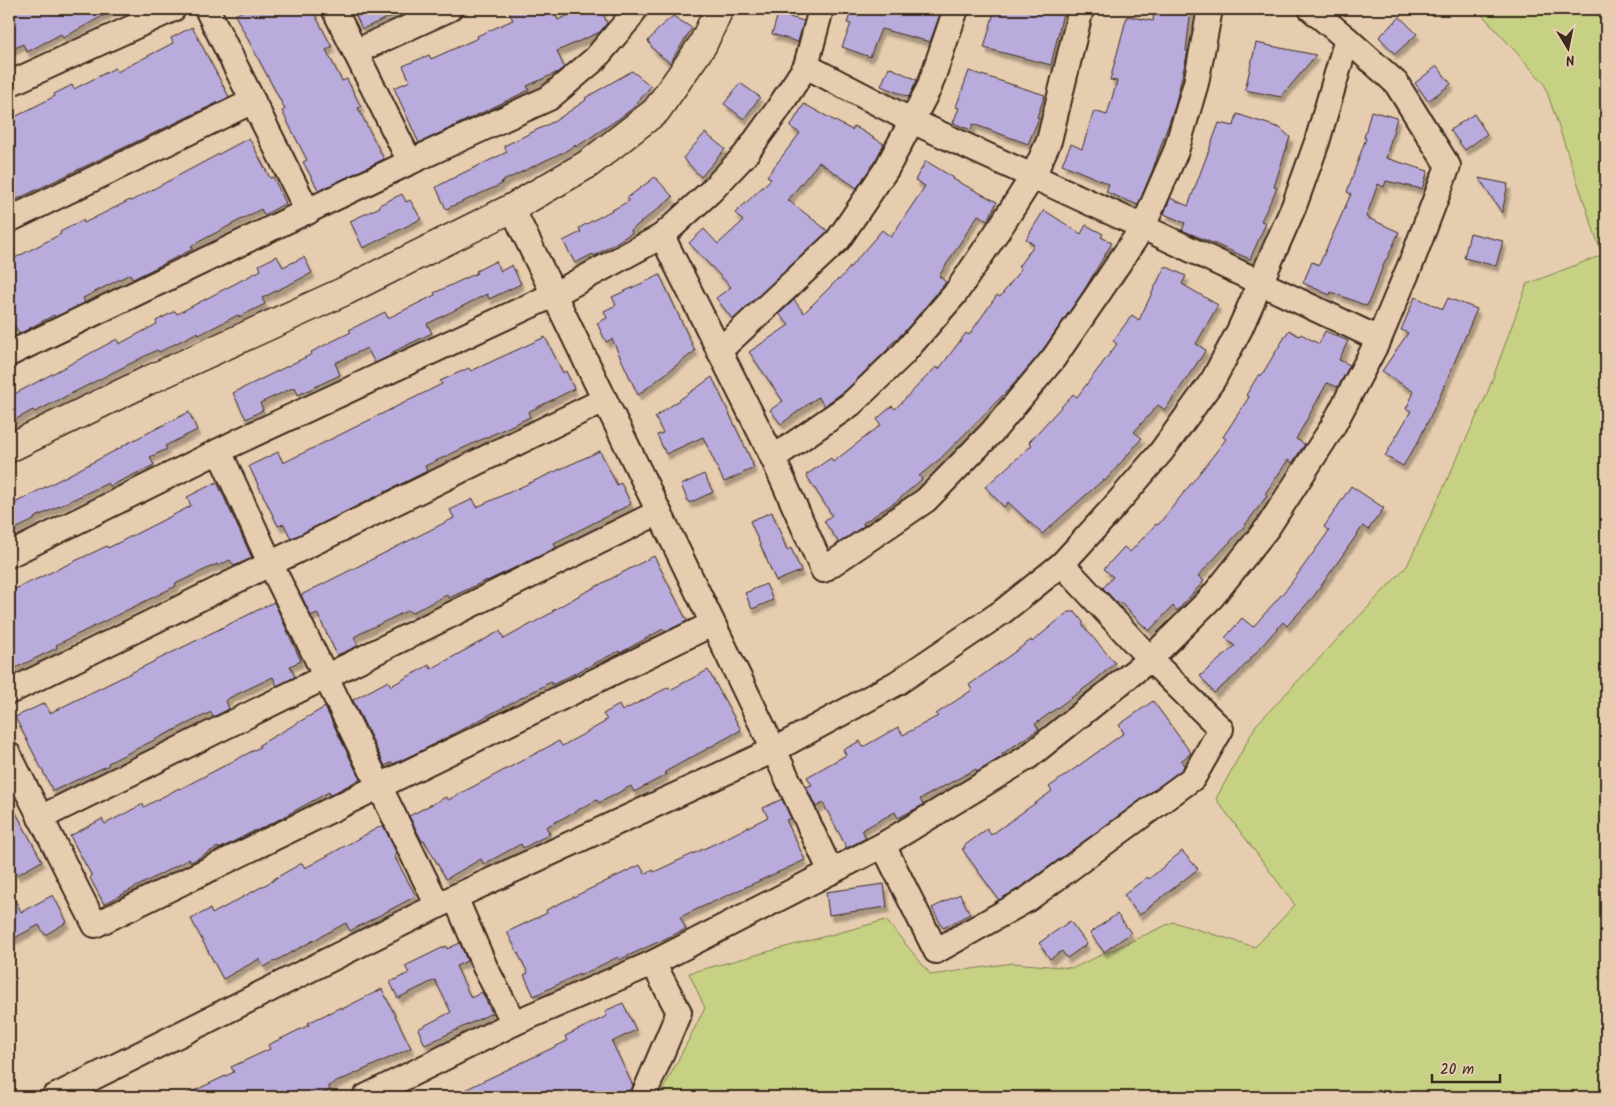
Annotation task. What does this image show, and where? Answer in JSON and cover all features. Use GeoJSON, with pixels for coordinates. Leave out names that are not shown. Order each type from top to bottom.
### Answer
{"type":"FeatureCollection","features":[{"type":"Feature","properties":{"kind":"street"},"geometry":{"type":"LineString","coordinates":[[9,84],[173,9]]}},
{"type":"Feature","properties":{"kind":"street"},"geometry":{"type":"LineString","coordinates":[[206,9],[308,212]]}},
{"type":"Feature","properties":{"kind":"street"},"geometry":{"type":"LineString","coordinates":[[334,9],[410,162]]}},
{"type":"Feature","properties":{"kind":"street"},"geometry":{"type":"LineString","coordinates":[[355,52],[449,9]]}},
{"type":"Feature","properties":{"kind":"street"},"geometry":{"type":"LineString","coordinates":[[9,354],[410,162],[550,98],[594,59],[629,19],[635,9]]}},
{"type":"Feature","properties":{"kind":"street"},"geometry":{"type":"LineString","coordinates":[[9,448],[149,380],[345,291],[512,208],[588,164],[656,111],[703,44],[719,9]]}},
{"type":"Feature","properties":{"kind":"street"},"geometry":{"type":"LineString","coordinates":[[9,555],[220,451],[553,295],[662,236],[745,155],[776,112],[806,66],[821,9]]}},
{"type":"Feature","properties":{"kind":"street"},"geometry":{"type":"LineString","coordinates":[[719,351],[838,240],[888,168],[929,88],[956,9]]}},
{"type":"Feature","properties":{"kind":"street"},"geometry":{"type":"LineString","coordinates":[[773,458],[851,404],[902,355],[955,294],[1033,176],[1049,141],[1081,9]]}},
{"type":"Feature","properties":{"kind":"street"},"geometry":{"type":"LineString","coordinates":[[662,236],[773,458],[824,570],[926,500],[993,431],[1053,359],[1143,227],[1176,151],[1196,83],[1210,9]]}},
{"type":"Feature","properties":{"kind":"street"},"geometry":{"type":"LineString","coordinates":[[365,1097],[514,1023],[653,963],[831,872],[1028,758],[1150,659],[1212,598],[1268,527],[1332,428],[1379,338],[1412,261],[1448,166],[1396,83],[1311,9]]}},
{"type":"Feature","properties":{"kind":"street"},"geometry":{"type":"LineString","coordinates":[[54,1097],[446,902],[774,750],[898,683],[1002,612],[1062,564],[1161,452],[1213,380],[1240,329],[1294,206],[1317,142],[1347,39]]}},
{"type":"Feature","properties":{"kind":"street"},"geometry":{"type":"LineString","coordinates":[[806,66],[912,121],[1379,338]]}},
{"type":"Feature","properties":{"kind":"street"},"geometry":{"type":"LineString","coordinates":[[9,220],[252,101]]}},
{"type":"Feature","properties":{"kind":"street"},"geometry":{"type":"LineString","coordinates":[[512,208],[831,872]]}},
{"type":"Feature","properties":{"kind":"street"},"geometry":{"type":"LineString","coordinates":[[9,692],[604,400]]}},
{"type":"Feature","properties":{"kind":"street"},"geometry":{"type":"LineString","coordinates":[[220,451],[270,563],[380,787],[485,967],[514,1023]]}},
{"type":"Feature","properties":{"kind":"street"},"geometry":{"type":"LineString","coordinates":[[40,818],[659,512]]}},
{"type":"Feature","properties":{"kind":"street"},"geometry":{"type":"LineString","coordinates":[[882,844],[936,951],[1028,899],[1193,778],[1221,729],[1150,659],[1062,564]]}},
{"type":"Feature","properties":{"kind":"street"},"geometry":{"type":"LineString","coordinates":[[9,755],[95,926],[712,624]]}},
{"type":"Feature","properties":{"kind":"street"},"geometry":{"type":"LineString","coordinates":[[643,1097],[679,1012],[653,963]]}},
{"type":"Feature","properties":{"kind":"green space"},"geometry":{"type":"Polygon","coordinates":[[[1477,9],[1606,9],[1606,1097],[659,1097],[705,1008],[689,973],[886,920],[931,975],[1012,963],[1073,968],[1173,922],[1255,947],[1295,905],[1216,799],[1256,725],[1407,566],[1487,394],[1527,284],[1602,255],[1544,83],[1477,9]]]}},
{"type":"Feature","properties":{"kind":"building"},"geometry":{"type":"Polygon","coordinates":[[[9,9],[115,9],[63,38],[61,34],[27,52],[23,44],[9,51],[9,9]]]}},
{"type":"Feature","properties":{"kind":"building"},"geometry":{"type":"Polygon","coordinates":[[[247,9],[312,9],[332,47],[326,50],[342,81],[347,79],[361,107],[358,108],[384,159],[319,191],[303,162],[307,160],[282,111],[285,109],[235,15],[247,9]]]}},
{"type":"Feature","properties":{"kind":"building"},"geometry":{"type":"Polygon","coordinates":[[[353,9],[408,9],[362,29],[353,9]]]}},
{"type":"Feature","properties":{"kind":"building"},"geometry":{"type":"Polygon","coordinates":[[[519,9],[553,9],[558,20],[582,9],[601,9],[607,23],[600,32],[557,51],[564,67],[558,72],[527,86],[529,90],[419,143],[394,88],[410,81],[403,66],[429,55],[431,59],[478,38],[477,36],[513,20],[509,13],[519,9]]]}},
{"type":"Feature","properties":{"kind":"building"},"geometry":{"type":"Polygon","coordinates":[[[852,9],[942,9],[930,42],[881,29],[870,57],[842,47],[851,24],[847,23],[852,9]]]}},
{"type":"Feature","properties":{"kind":"building"},"geometry":{"type":"Polygon","coordinates":[[[995,9],[1064,9],[1051,65],[984,48],[995,9]]]}},
{"type":"Feature","properties":{"kind":"building"},"geometry":{"type":"Polygon","coordinates":[[[1154,9],[1191,9],[1186,51],[1188,51],[1175,106],[1138,205],[1106,192],[1109,184],[1062,164],[1071,144],[1082,149],[1094,111],[1107,115],[1117,81],[1110,80],[1127,16],[1153,21],[1154,9]]]}},
{"type":"Feature","properties":{"kind":"building"},"geometry":{"type":"Polygon","coordinates":[[[778,14],[804,21],[798,42],[772,34],[778,14]]]}},
{"type":"Feature","properties":{"kind":"building"},"geometry":{"type":"Polygon","coordinates":[[[673,16],[692,28],[670,63],[654,50],[648,41],[673,16]]]}},
{"type":"Feature","properties":{"kind":"building"},"geometry":{"type":"Polygon","coordinates":[[[1400,17],[1417,34],[1395,54],[1379,37],[1400,17]]]}},
{"type":"Feature","properties":{"kind":"building"},"geometry":{"type":"Polygon","coordinates":[[[192,27],[229,97],[9,203],[9,120],[72,85],[74,89],[115,68],[117,72],[173,43],[171,38],[192,27]]]}},
{"type":"Feature","properties":{"kind":"building"},"geometry":{"type":"Polygon","coordinates":[[[1256,43],[1316,55],[1281,97],[1245,90],[1256,43]]]}},
{"type":"Feature","properties":{"kind":"building"},"geometry":{"type":"Polygon","coordinates":[[[1437,66],[1451,84],[1428,101],[1415,83],[1437,66]]]}},
{"type":"Feature","properties":{"kind":"building"},"geometry":{"type":"Polygon","coordinates":[[[889,67],[917,80],[909,97],[881,86],[889,67]]]}},
{"type":"Feature","properties":{"kind":"building"},"geometry":{"type":"Polygon","coordinates":[[[632,71],[651,86],[633,108],[620,118],[576,147],[575,145],[561,154],[501,182],[502,184],[446,209],[436,187],[507,152],[504,146],[555,121],[586,100],[585,98],[632,71]]]}},
{"type":"Feature","properties":{"kind":"building"},"geometry":{"type":"Polygon","coordinates":[[[969,71],[1045,95],[1037,117],[1039,118],[1028,144],[973,124],[971,130],[953,123],[959,108],[956,107],[969,71]]]}},
{"type":"Feature","properties":{"kind":"building"},"geometry":{"type":"Polygon","coordinates":[[[740,83],[760,97],[744,119],[724,104],[740,83]]]}},
{"type":"Feature","properties":{"kind":"building"},"geometry":{"type":"Polygon","coordinates":[[[804,104],[852,130],[854,126],[884,144],[857,188],[819,162],[788,200],[828,231],[733,320],[716,298],[731,287],[689,243],[704,229],[718,244],[743,221],[735,213],[771,179],[767,176],[800,133],[790,127],[804,104]]]}},
{"type":"Feature","properties":{"kind":"building"},"geometry":{"type":"Polygon","coordinates":[[[1371,111],[1397,118],[1386,158],[1428,171],[1422,189],[1386,181],[1384,187],[1378,184],[1366,217],[1399,232],[1367,306],[1331,292],[1330,295],[1303,283],[1312,262],[1319,265],[1351,194],[1347,192],[1366,138],[1364,138],[1371,111]]]}},
{"type":"Feature","properties":{"kind":"building"},"geometry":{"type":"Polygon","coordinates":[[[1237,114],[1280,128],[1290,137],[1274,187],[1277,188],[1261,221],[1266,223],[1250,259],[1182,230],[1185,223],[1164,214],[1170,198],[1188,206],[1219,123],[1234,126],[1237,114]]]}},
{"type":"Feature","properties":{"kind":"building"},"geometry":{"type":"Polygon","coordinates":[[[1474,114],[1487,134],[1465,150],[1450,130],[1474,114]]]}},
{"type":"Feature","properties":{"kind":"building"},"geometry":{"type":"Polygon","coordinates":[[[705,133],[725,149],[701,177],[683,158],[705,133]]]}},
{"type":"Feature","properties":{"kind":"building"},"geometry":{"type":"Polygon","coordinates":[[[249,138],[270,178],[273,177],[286,203],[264,215],[261,209],[191,246],[193,249],[133,279],[130,274],[83,298],[85,303],[55,317],[54,315],[19,334],[15,326],[9,329],[9,261],[61,234],[60,232],[83,220],[84,223],[131,201],[249,138]]]}},
{"type":"Feature","properties":{"kind":"building"},"geometry":{"type":"Polygon","coordinates":[[[926,161],[953,179],[997,202],[988,220],[978,215],[939,276],[946,282],[889,348],[846,390],[825,406],[818,397],[781,424],[770,410],[783,401],[749,352],[789,325],[779,314],[794,300],[804,313],[839,280],[882,230],[891,237],[925,186],[915,180],[926,161]]]}},
{"type":"Feature","properties":{"kind":"building"},"geometry":{"type":"Polygon","coordinates":[[[655,177],[673,197],[631,230],[632,233],[594,256],[593,254],[575,263],[563,241],[581,232],[579,228],[629,201],[627,198],[655,177]]]}},
{"type":"Feature","properties":{"kind":"building"},"geometry":{"type":"Polygon","coordinates":[[[1479,178],[1508,184],[1502,213],[1479,178]]]}},
{"type":"Feature","properties":{"kind":"building"},"geometry":{"type":"Polygon","coordinates":[[[402,194],[406,202],[410,200],[421,219],[363,248],[350,221],[402,194]]]}},
{"type":"Feature","properties":{"kind":"building"},"geometry":{"type":"Polygon","coordinates":[[[1044,210],[1081,234],[1086,225],[1103,234],[1101,237],[1112,243],[1083,292],[1042,351],[1013,385],[941,458],[919,476],[922,479],[897,501],[863,523],[864,526],[839,543],[824,521],[832,515],[806,475],[831,458],[833,462],[881,425],[877,419],[892,406],[895,409],[936,367],[939,369],[966,333],[969,335],[997,295],[1000,297],[1021,269],[1018,267],[1034,245],[1026,239],[1044,210]]]}},
{"type":"Feature","properties":{"kind":"building"},"geometry":{"type":"Polygon","coordinates":[[[1470,233],[1503,241],[1496,266],[1464,258],[1470,233]]]}},
{"type":"Feature","properties":{"kind":"building"},"geometry":{"type":"Polygon","coordinates":[[[277,256],[283,267],[304,257],[312,273],[262,298],[265,304],[239,317],[238,315],[199,335],[198,332],[159,352],[157,350],[35,412],[33,410],[9,423],[9,397],[117,339],[119,344],[157,324],[156,321],[175,311],[177,314],[261,270],[259,265],[277,256]]]}},
{"type":"Feature","properties":{"kind":"building"},"geometry":{"type":"Polygon","coordinates":[[[496,261],[501,271],[512,265],[521,284],[489,299],[487,294],[427,324],[432,333],[375,363],[367,348],[335,363],[340,375],[298,395],[295,387],[260,403],[263,410],[246,419],[233,393],[312,354],[311,352],[351,332],[349,330],[385,312],[388,318],[435,295],[434,293],[477,273],[476,271],[496,261]]]}},
{"type":"Feature","properties":{"kind":"building"},"geometry":{"type":"Polygon","coordinates":[[[1165,266],[1186,276],[1182,284],[1218,305],[1196,344],[1206,350],[1165,410],[1158,405],[1134,432],[1142,438],[1105,481],[1103,480],[1042,534],[1008,502],[1004,507],[985,487],[1032,445],[1029,442],[1073,394],[1077,397],[1117,344],[1113,341],[1132,315],[1139,320],[1165,266]]]}},
{"type":"Feature","properties":{"kind":"building"},"geometry":{"type":"Polygon","coordinates":[[[660,275],[695,351],[638,395],[612,339],[606,342],[597,323],[607,318],[604,311],[616,305],[612,297],[660,275]]]}},
{"type":"Feature","properties":{"kind":"building"},"geometry":{"type":"Polygon","coordinates":[[[1415,297],[1443,309],[1448,298],[1477,309],[1440,396],[1419,440],[1403,466],[1385,456],[1411,411],[1406,409],[1414,392],[1382,371],[1408,333],[1401,330],[1415,297]]]}},
{"type":"Feature","properties":{"kind":"building"},"geometry":{"type":"Polygon","coordinates":[[[1289,330],[1319,344],[1325,331],[1348,341],[1339,360],[1350,365],[1338,387],[1327,383],[1296,439],[1305,444],[1292,463],[1288,460],[1265,494],[1267,496],[1242,529],[1198,576],[1204,581],[1177,611],[1173,606],[1149,631],[1103,588],[1113,577],[1104,569],[1124,547],[1130,552],[1156,524],[1158,525],[1226,439],[1223,437],[1249,397],[1246,395],[1259,374],[1261,376],[1289,330]]]}},
{"type":"Feature","properties":{"kind":"building"},"geometry":{"type":"Polygon","coordinates":[[[545,337],[563,373],[566,371],[574,389],[528,412],[530,417],[425,466],[427,471],[291,539],[284,524],[278,526],[249,466],[278,452],[283,463],[442,384],[440,381],[469,368],[471,371],[545,337]]]}},
{"type":"Feature","properties":{"kind":"building"},"geometry":{"type":"Polygon","coordinates":[[[712,377],[754,468],[724,482],[703,437],[666,454],[657,435],[663,433],[655,417],[712,377]]]}},
{"type":"Feature","properties":{"kind":"building"},"geometry":{"type":"Polygon","coordinates":[[[189,412],[197,430],[165,446],[167,449],[150,457],[154,465],[110,486],[108,483],[9,532],[9,506],[189,412]]]}},
{"type":"Feature","properties":{"kind":"building"},"geometry":{"type":"Polygon","coordinates":[[[600,451],[617,485],[621,483],[631,504],[554,543],[556,548],[487,581],[449,598],[447,595],[411,613],[409,610],[365,631],[354,637],[358,646],[337,655],[317,613],[311,616],[301,595],[454,518],[450,510],[473,499],[477,507],[600,451]]]}},
{"type":"Feature","properties":{"kind":"building"},"geometry":{"type":"Polygon","coordinates":[[[704,474],[713,492],[689,503],[681,485],[704,474]]]}},
{"type":"Feature","properties":{"kind":"building"},"geometry":{"type":"Polygon","coordinates":[[[217,482],[252,558],[234,566],[230,560],[218,566],[217,564],[56,645],[57,648],[9,671],[9,592],[107,546],[108,548],[191,506],[187,497],[217,482]]]}},
{"type":"Feature","properties":{"kind":"building"},"geometry":{"type":"Polygon","coordinates":[[[1351,486],[1384,508],[1368,530],[1363,526],[1314,596],[1287,626],[1283,622],[1237,674],[1214,693],[1200,676],[1235,646],[1225,638],[1242,618],[1253,627],[1289,586],[1329,531],[1324,527],[1351,486]]]}},
{"type":"Feature","properties":{"kind":"building"},"geometry":{"type":"Polygon","coordinates":[[[772,512],[787,550],[791,548],[801,571],[776,581],[750,521],[772,512]]]}},
{"type":"Feature","properties":{"kind":"building"},"geometry":{"type":"Polygon","coordinates":[[[654,556],[687,621],[665,632],[663,629],[620,653],[619,651],[552,685],[551,682],[423,750],[385,766],[353,700],[388,681],[391,686],[429,665],[431,669],[500,631],[504,639],[580,595],[654,556]]]}},
{"type":"Feature","properties":{"kind":"building"},"geometry":{"type":"Polygon","coordinates":[[[766,584],[773,600],[752,609],[745,593],[766,584]]]}},
{"type":"Feature","properties":{"kind":"building"},"geometry":{"type":"Polygon","coordinates":[[[274,602],[301,661],[290,666],[295,677],[277,686],[273,677],[229,698],[226,701],[229,709],[213,717],[211,712],[108,763],[109,765],[53,791],[15,717],[45,703],[50,713],[274,602]]]}},
{"type":"Feature","properties":{"kind":"building"},"geometry":{"type":"Polygon","coordinates":[[[1068,612],[1075,612],[1083,622],[1083,626],[1115,663],[1093,682],[1035,724],[1039,729],[1002,754],[1003,756],[977,772],[976,769],[920,799],[923,805],[898,818],[895,812],[862,830],[866,838],[847,848],[823,803],[816,807],[806,787],[812,785],[807,777],[846,755],[843,750],[860,741],[863,747],[898,727],[903,735],[938,716],[936,714],[972,690],[969,685],[1031,640],[1032,642],[1068,612]]]}},
{"type":"Feature","properties":{"kind":"building"},"geometry":{"type":"Polygon","coordinates":[[[708,670],[741,730],[665,772],[666,775],[634,792],[631,786],[599,803],[597,800],[546,827],[550,834],[523,848],[521,844],[484,864],[481,859],[446,879],[409,816],[446,797],[448,800],[559,741],[562,746],[605,722],[607,720],[603,714],[619,705],[622,711],[669,687],[670,690],[708,670]]]}},
{"type":"Feature","properties":{"kind":"building"},"geometry":{"type":"Polygon","coordinates":[[[1153,701],[1191,753],[1181,761],[1184,765],[1183,769],[1021,887],[999,900],[962,849],[965,848],[964,846],[987,829],[991,835],[1052,791],[1049,787],[1124,733],[1119,725],[1153,701]]]}},
{"type":"Feature","properties":{"kind":"building"},"geometry":{"type":"Polygon","coordinates":[[[325,707],[360,779],[330,795],[329,792],[219,849],[218,847],[191,862],[189,859],[104,904],[90,878],[92,876],[70,836],[102,819],[105,824],[143,804],[144,807],[180,789],[260,747],[259,745],[325,707]]]}},
{"type":"Feature","properties":{"kind":"building"},"geometry":{"type":"Polygon","coordinates":[[[782,799],[791,818],[786,820],[805,860],[680,917],[686,929],[619,960],[618,957],[579,976],[579,974],[534,996],[524,975],[528,973],[507,932],[547,913],[546,910],[640,865],[645,874],[653,870],[654,872],[716,843],[768,817],[763,808],[782,799]]]}},
{"type":"Feature","properties":{"kind":"building"},"geometry":{"type":"Polygon","coordinates":[[[9,800],[42,861],[17,875],[9,859],[9,800]]]}},
{"type":"Feature","properties":{"kind":"building"},"geometry":{"type":"Polygon","coordinates":[[[383,825],[397,854],[394,856],[416,896],[350,931],[346,923],[264,967],[259,959],[223,979],[191,919],[210,909],[212,914],[302,863],[305,868],[383,825]]]}},
{"type":"Feature","properties":{"kind":"building"},"geometry":{"type":"Polygon","coordinates":[[[1182,851],[1198,869],[1139,915],[1124,895],[1147,877],[1149,879],[1182,851]]]}},
{"type":"Feature","properties":{"kind":"building"},"geometry":{"type":"Polygon","coordinates":[[[884,884],[887,907],[829,915],[826,892],[884,884]]]}},
{"type":"Feature","properties":{"kind":"building"},"geometry":{"type":"Polygon","coordinates":[[[9,889],[21,912],[53,895],[67,922],[45,935],[39,925],[9,941],[9,889]]]}},
{"type":"Feature","properties":{"kind":"building"},"geometry":{"type":"Polygon","coordinates":[[[960,894],[970,914],[943,928],[932,908],[960,894]]]}},
{"type":"Feature","properties":{"kind":"building"},"geometry":{"type":"Polygon","coordinates":[[[1117,914],[1131,933],[1104,952],[1090,933],[1117,914]]]}},
{"type":"Feature","properties":{"kind":"building"},"geometry":{"type":"Polygon","coordinates":[[[1070,921],[1087,944],[1067,958],[1062,951],[1050,959],[1039,943],[1070,921]]]}},
{"type":"Feature","properties":{"kind":"building"},"geometry":{"type":"Polygon","coordinates":[[[460,943],[467,961],[456,966],[471,998],[482,992],[492,1013],[425,1045],[418,1029],[451,1012],[435,980],[398,998],[390,982],[409,973],[405,966],[446,946],[447,949],[460,943]]]}},
{"type":"Feature","properties":{"kind":"building"},"geometry":{"type":"Polygon","coordinates":[[[382,989],[411,1048],[328,1086],[330,1090],[316,1097],[181,1097],[234,1072],[231,1067],[270,1049],[268,1045],[309,1025],[308,1023],[382,989]]]}},
{"type":"Feature","properties":{"kind":"building"},"geometry":{"type":"Polygon","coordinates":[[[623,1003],[636,1030],[612,1042],[633,1086],[631,1089],[615,1097],[450,1097],[567,1041],[565,1036],[607,1016],[605,1011],[623,1003]]]}}]}
